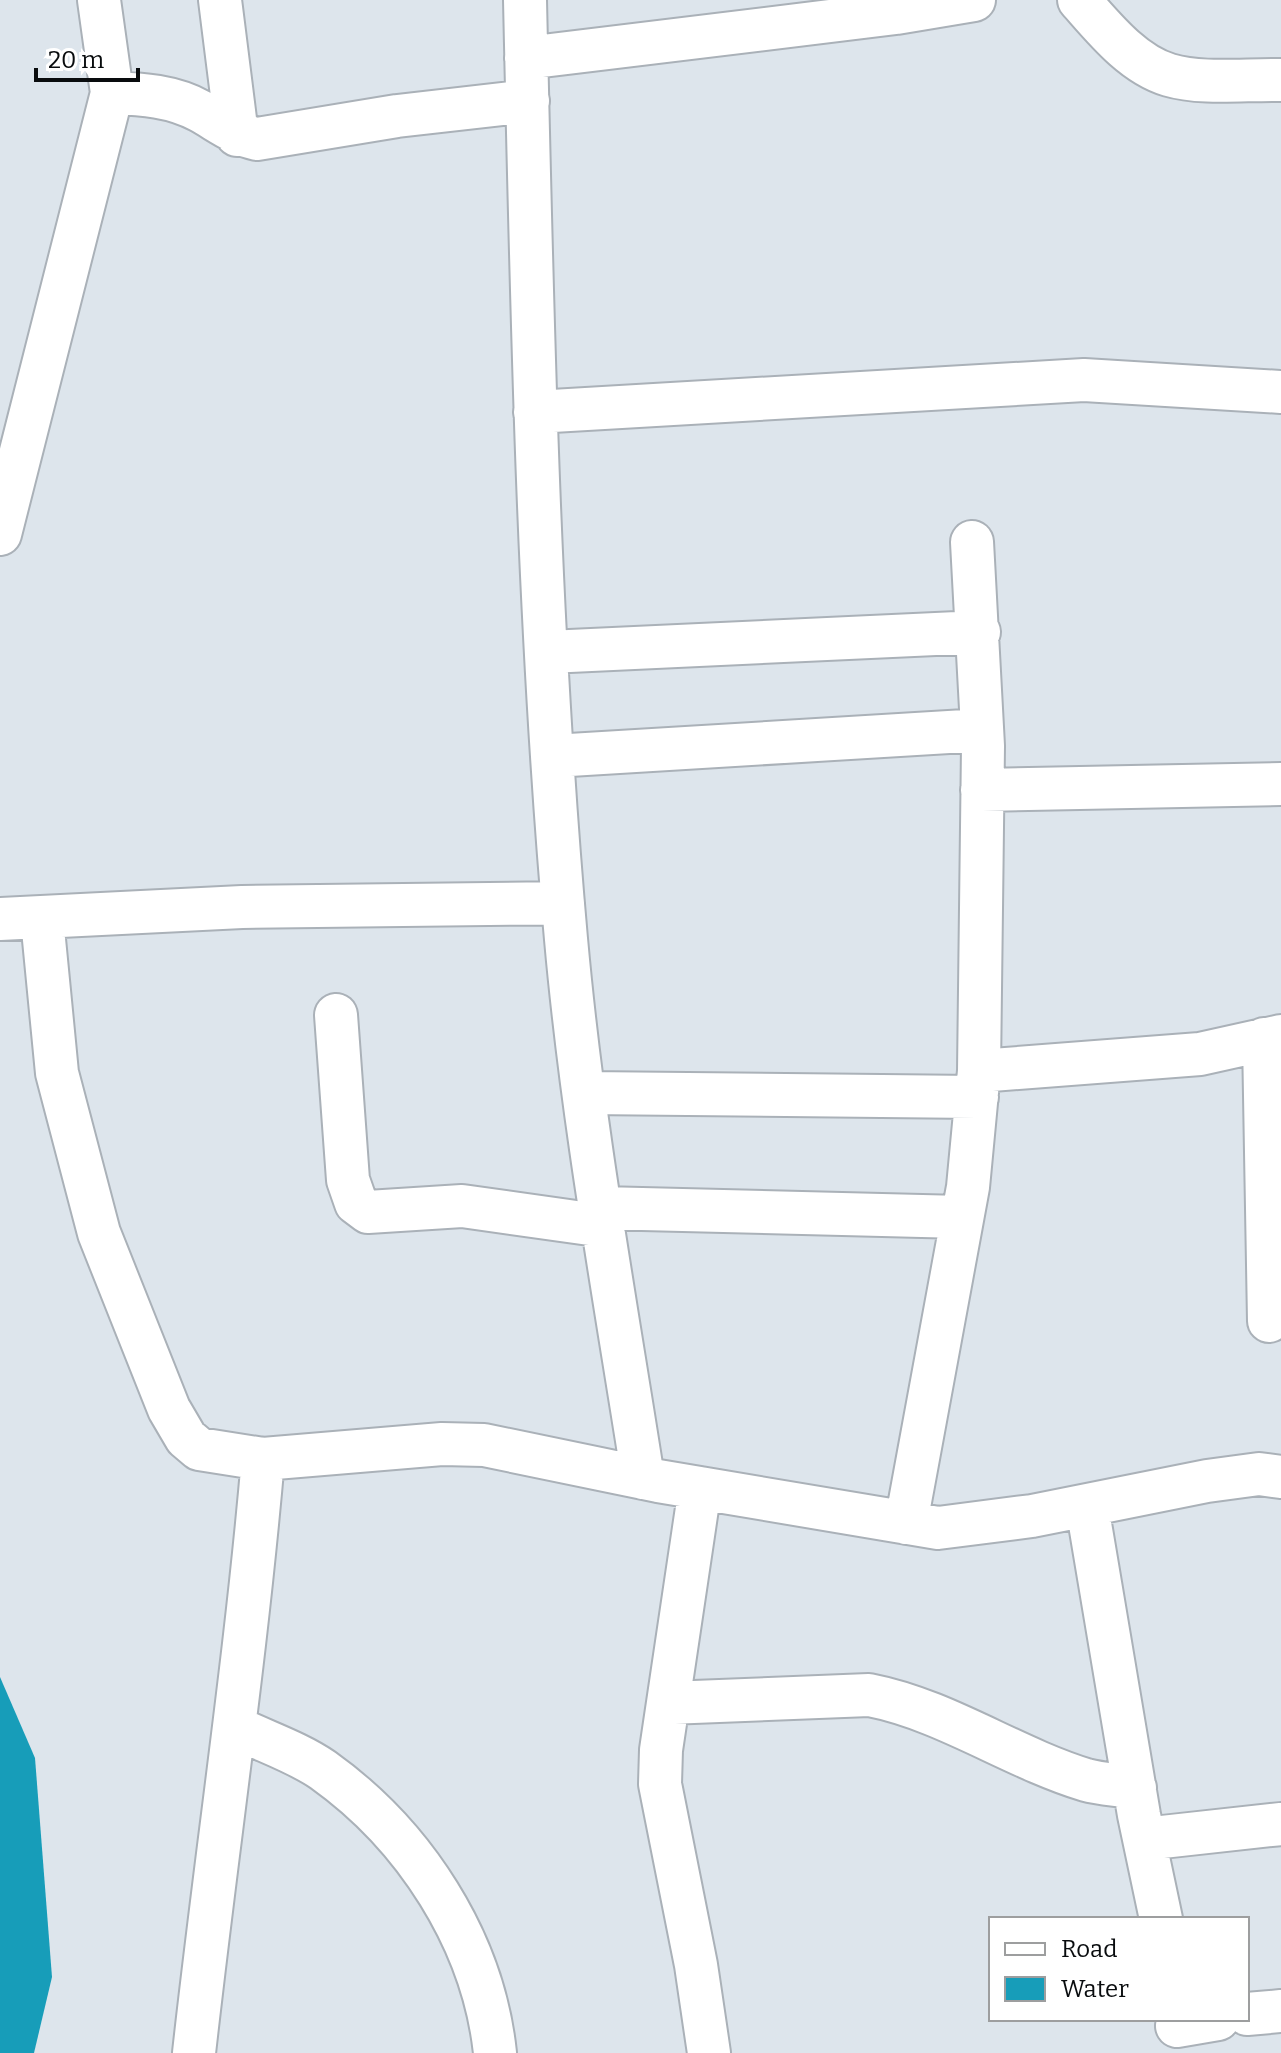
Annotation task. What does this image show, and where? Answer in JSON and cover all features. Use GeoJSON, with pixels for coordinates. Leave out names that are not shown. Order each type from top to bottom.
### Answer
{"type":"FeatureCollection","features":[{"type":"Feature","properties":{"kind":"street"},"geometry":{"type":"LineString","coordinates":[[0,534],[112,93],[99,0]]}},
{"type":"Feature","properties":{"kind":"street"},"geometry":{"type":"LineString","coordinates":[[220,0],[237,135]]}},
{"type":"Feature","properties":{"kind":"street"},"geometry":{"type":"LineString","coordinates":[[525,0],[535,412],[563,903],[602,1217],[643,1478]]}},
{"type":"Feature","properties":{"kind":"street"},"geometry":{"type":"LineString","coordinates":[[526,58],[896,13],[974,0]]}},
{"type":"Feature","properties":{"kind":"street"},"geometry":{"type":"LineString","coordinates":[[1079,0],[1107,32],[1143,62],[1169,75],[1281,80]]}},
{"type":"Feature","properties":{"kind":"street"},"geometry":{"type":"LineString","coordinates":[[112,93],[166,98],[197,109],[237,135],[278,138],[397,116],[528,101]]}},
{"type":"Feature","properties":{"kind":"street"},"geometry":{"type":"LineString","coordinates":[[535,412],[1084,380],[1281,392]]}},
{"type":"Feature","properties":{"kind":"street"},"geometry":{"type":"LineString","coordinates":[[906,1523],[962,1217],[978,1084],[982,730],[972,542]]}},
{"type":"Feature","properties":{"kind":"street"},"geometry":{"type":"LineString","coordinates":[[548,652],[979,632]]}},
{"type":"Feature","properties":{"kind":"street"},"geometry":{"type":"LineString","coordinates":[[553,756],[982,730]]}},
{"type":"Feature","properties":{"kind":"street"},"geometry":{"type":"LineString","coordinates":[[982,790],[1281,784]]}},
{"type":"Feature","properties":{"kind":"street"},"geometry":{"type":"LineString","coordinates":[[0,919],[242,907],[563,903]]}},
{"type":"Feature","properties":{"kind":"street"},"geometry":{"type":"LineString","coordinates":[[42,919],[57,1073],[99,1233],[169,1409],[186,1438],[199,1449],[263,1459],[442,1444],[484,1445],[643,1478],[938,1528],[974,1526],[1207,1481],[1259,1474],[1281,1477]]}},
{"type":"Feature","properties":{"kind":"street"},"geometry":{"type":"LineString","coordinates":[[336,1015],[348,1180],[356,1203],[368,1212],[462,1206],[602,1217],[962,1217]]}},
{"type":"Feature","properties":{"kind":"street"},"geometry":{"type":"LineString","coordinates":[[586,1093],[978,1084],[1200,1054],[1273,1038],[1269,1321]]}},
{"type":"Feature","properties":{"kind":"street"},"geometry":{"type":"LineString","coordinates":[[194,2053],[211,1891],[247,1637],[263,1459]]}},
{"type":"Feature","properties":{"kind":"street"},"geometry":{"type":"LineString","coordinates":[[700,1488],[668,1703],[660,1784],[696,1965],[709,2053]]}},
{"type":"Feature","properties":{"kind":"street"},"geometry":{"type":"LineString","coordinates":[[1087,1506],[1144,1839],[1161,1917]]}},
{"type":"Feature","properties":{"kind":"street"},"geometry":{"type":"LineString","coordinates":[[668,1703],[869,1695],[933,1713],[1088,1780],[1135,1788]]}},
{"type":"Feature","properties":{"kind":"street"},"geometry":{"type":"LineString","coordinates":[[235,1727],[320,1768],[377,1815],[426,1874],[464,1938],[482,1983],[495,2053]]}},
{"type":"Feature","properties":{"kind":"street"},"geometry":{"type":"LineString","coordinates":[[1144,1839],[1281,1824]]}},
{"type":"Feature","properties":{"kind":"street"},"geometry":{"type":"LineString","coordinates":[[1249,2014],[1281,2011]]}},
{"type":"Feature","properties":{"kind":"street"},"geometry":{"type":"LineString","coordinates":[[1178,2033],[1212,2021]]}},
{"type":"Feature","properties":{"kind":"water"},"geometry":{"type":"Polygon","coordinates":[[[0,1677],[35,1758],[52,1977],[34,2053],[0,2053],[0,1677]]]}}]}
